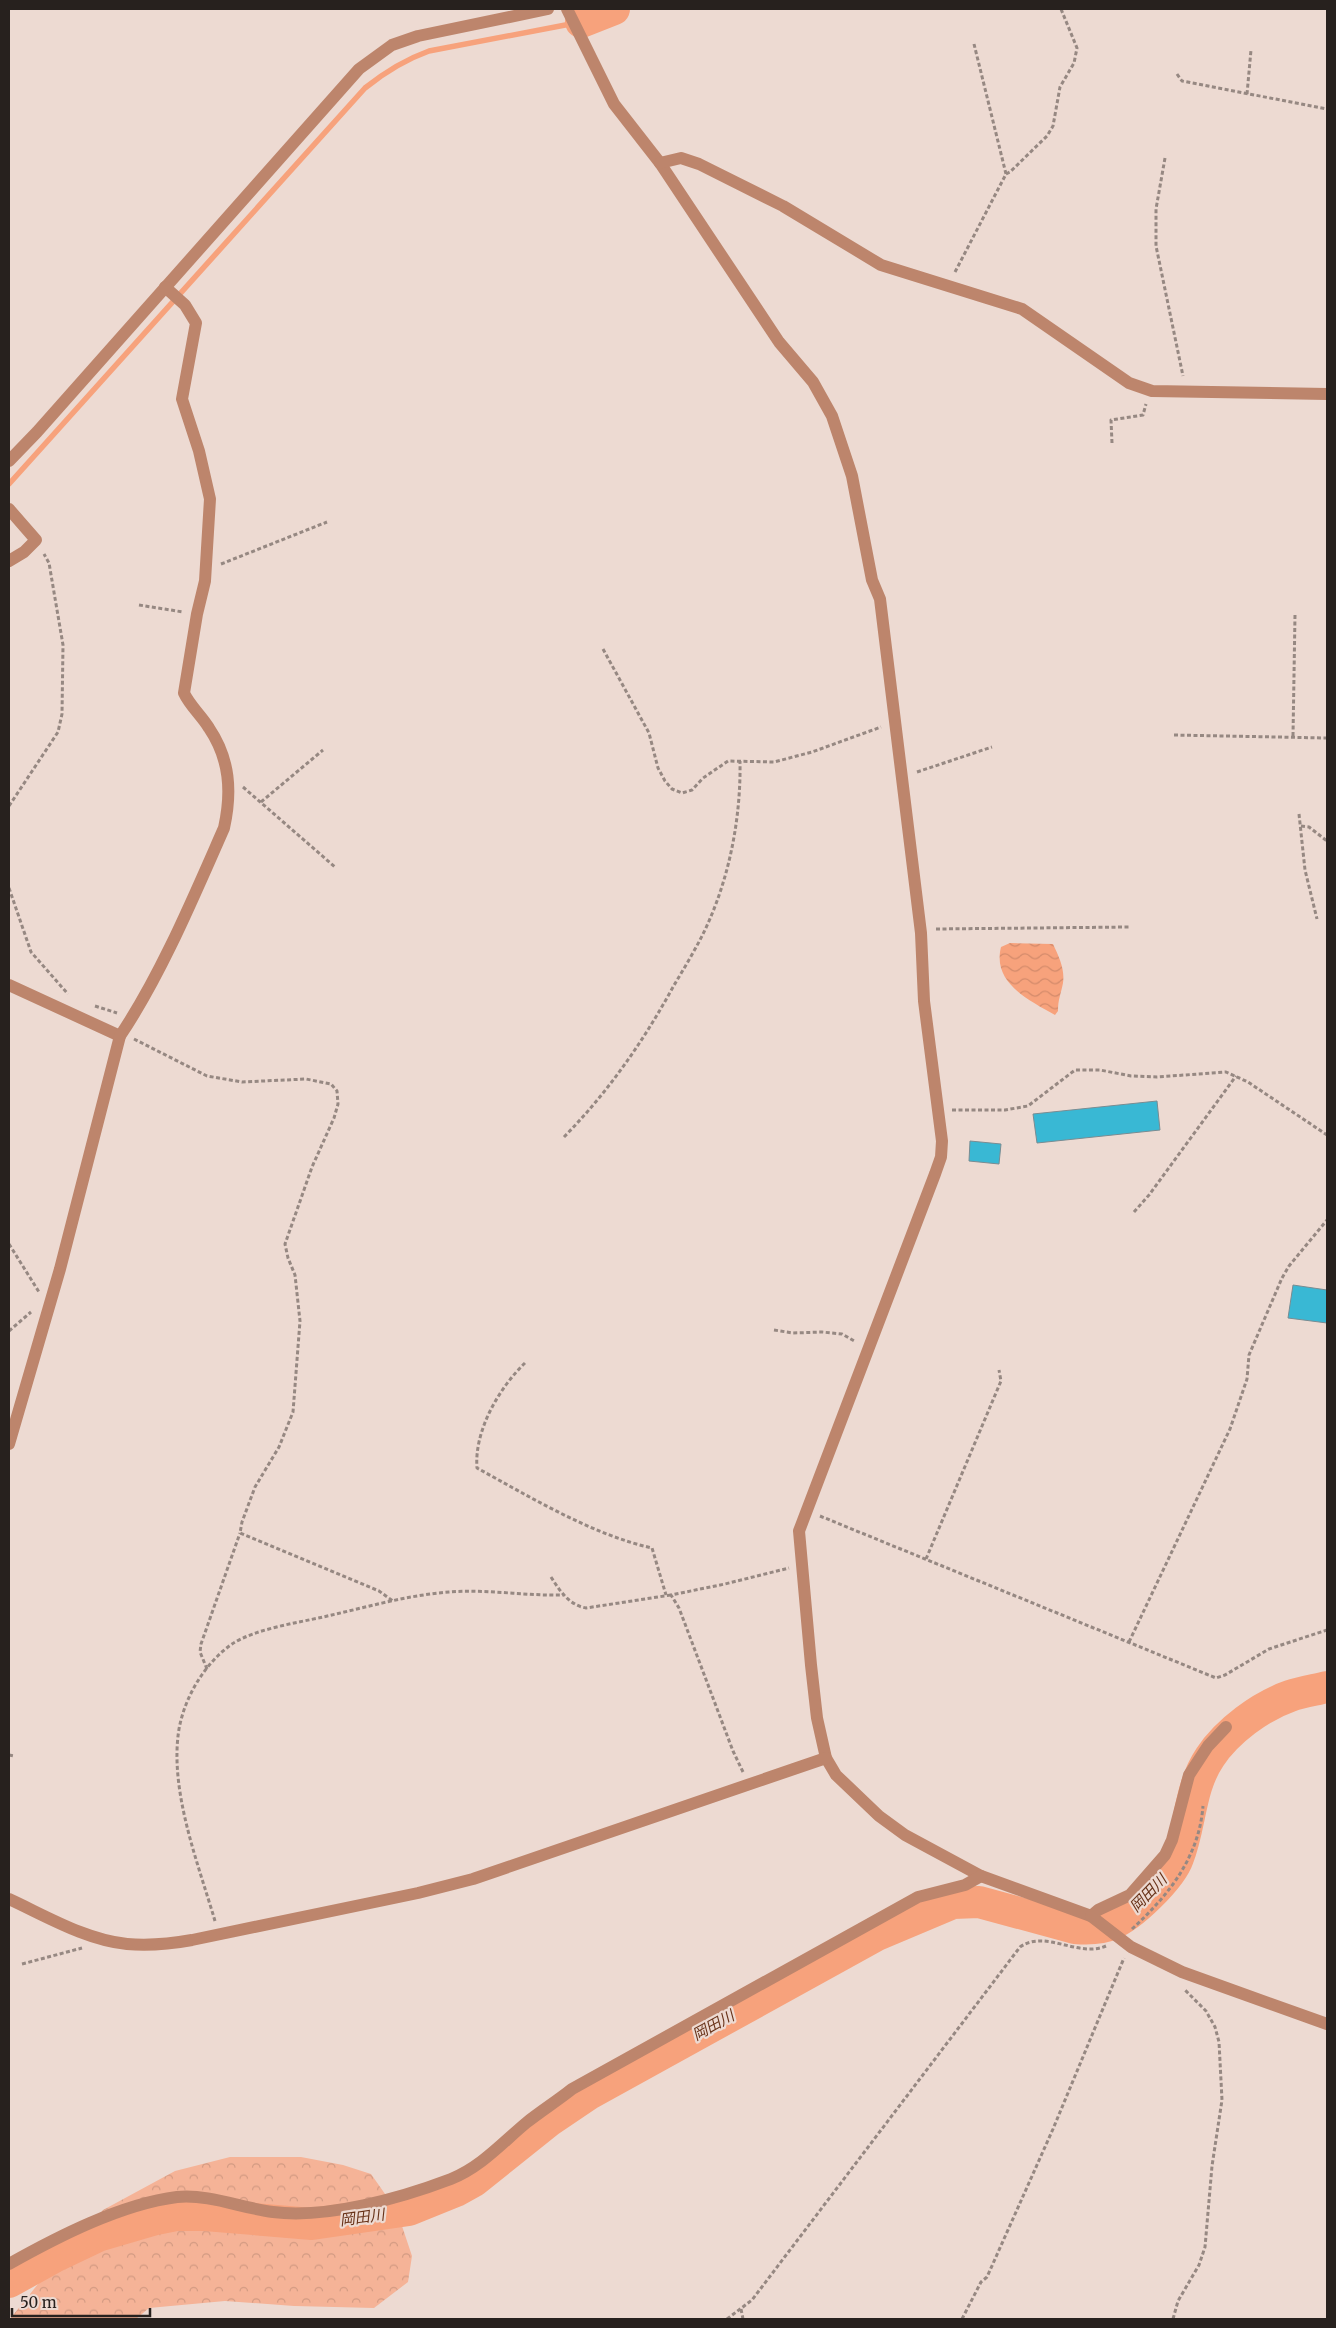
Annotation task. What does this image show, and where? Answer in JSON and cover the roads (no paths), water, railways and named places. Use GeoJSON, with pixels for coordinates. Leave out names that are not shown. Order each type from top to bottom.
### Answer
{"type":"FeatureCollection","features":[{"type":"Feature","properties":{"kind":"street"},"geometry":{"type":"LineString","coordinates":[[11,453],[168,290],[359,69],[392,45],[418,36],[548,9]]}},
{"type":"Feature","properties":{"kind":"street"},"geometry":{"type":"LineString","coordinates":[[568,11],[614,104],[660,163],[779,342],[813,382],[832,416],[852,476],[872,580],[880,599],[920,930],[924,1001],[939,1110],[941,1157],[798,1531],[817,1718],[826,1758],[836,1775],[879,1816],[905,1836],[981,1876],[1093,1918],[1131,1947],[1182,1972],[1327,2024]]}},
{"type":"Feature","properties":{"kind":"street"},"geometry":{"type":"LineString","coordinates":[[660,163],[681,158],[699,164],[783,206],[881,264],[1022,309],[1129,384],[1149,390],[1184,392],[1327,394]]}},
{"type":"Feature","properties":{"kind":"street"},"geometry":{"type":"LineString","coordinates":[[9,1444],[46,1300],[93,1145],[122,1034],[144,996],[224,828],[228,812],[229,785],[224,757],[210,729],[184,693],[197,614],[205,581],[208,487],[200,451],[182,399],[196,323],[184,305],[168,290]]}},
{"type":"Feature","properties":{"kind":"street"},"geometry":{"type":"LineString","coordinates":[[9,509],[36,540],[24,552],[9,561]]}},
{"type":"Feature","properties":{"kind":"street"},"geometry":{"type":"LineString","coordinates":[[9,985],[122,1034]]}},
{"type":"Feature","properties":{"kind":"street"},"geometry":{"type":"LineString","coordinates":[[1093,1918],[1098,1910],[1130,1895],[1165,1855],[1172,1840],[1189,1775],[1208,1746],[1226,1727]]}},
{"type":"Feature","properties":{"kind":"street"},"geometry":{"type":"LineString","coordinates":[[9,1899],[93,1936],[126,1944],[160,1945],[219,1935],[418,1893],[473,1879],[826,1758]]}},
{"type":"Feature","properties":{"kind":"street"},"geometry":{"type":"LineString","coordinates":[[9,2264],[78,2229],[159,2200],[197,2197],[274,2212],[327,2210],[396,2197],[453,2178],[497,2150],[526,2123],[572,2090],[918,1897],[966,1885],[981,1876]]}},
{"type":"Feature","properties":{"kind":"water"},"geometry":{"type":"Polygon","coordinates":[[[1010,943],[1053,944],[1063,973],[1058,1011],[1055,1015],[1024,996],[1007,980],[1002,971],[1000,960],[1001,947],[1010,943]]]}},
{"type":"Feature","properties":{"kind":"waterway"},"geometry":{"type":"LineString","coordinates":[[581,22],[614,9]]}},
{"type":"Feature","properties":{"kind":"waterway"},"geometry":{"type":"LineString","coordinates":[[9,484],[365,88],[395,67],[429,51],[581,22]]}},
{"type":"Feature","properties":{"kind":"waterway","name":"岡田川"},"geometry":{"type":"LineString","coordinates":[[9,2282],[56,2256],[98,2236],[176,2215],[205,2215],[312,2224],[409,2210],[456,2191],[474,2181],[549,2121],[589,2094],[877,1935],[953,1903],[979,1902],[1075,1928],[1094,1928],[1112,1924],[1140,1905],[1168,1876],[1174,1866],[1182,1845],[1198,1781],[1217,1747],[1246,1720],[1268,1706],[1279,1700],[1327,1687]]}}]}
